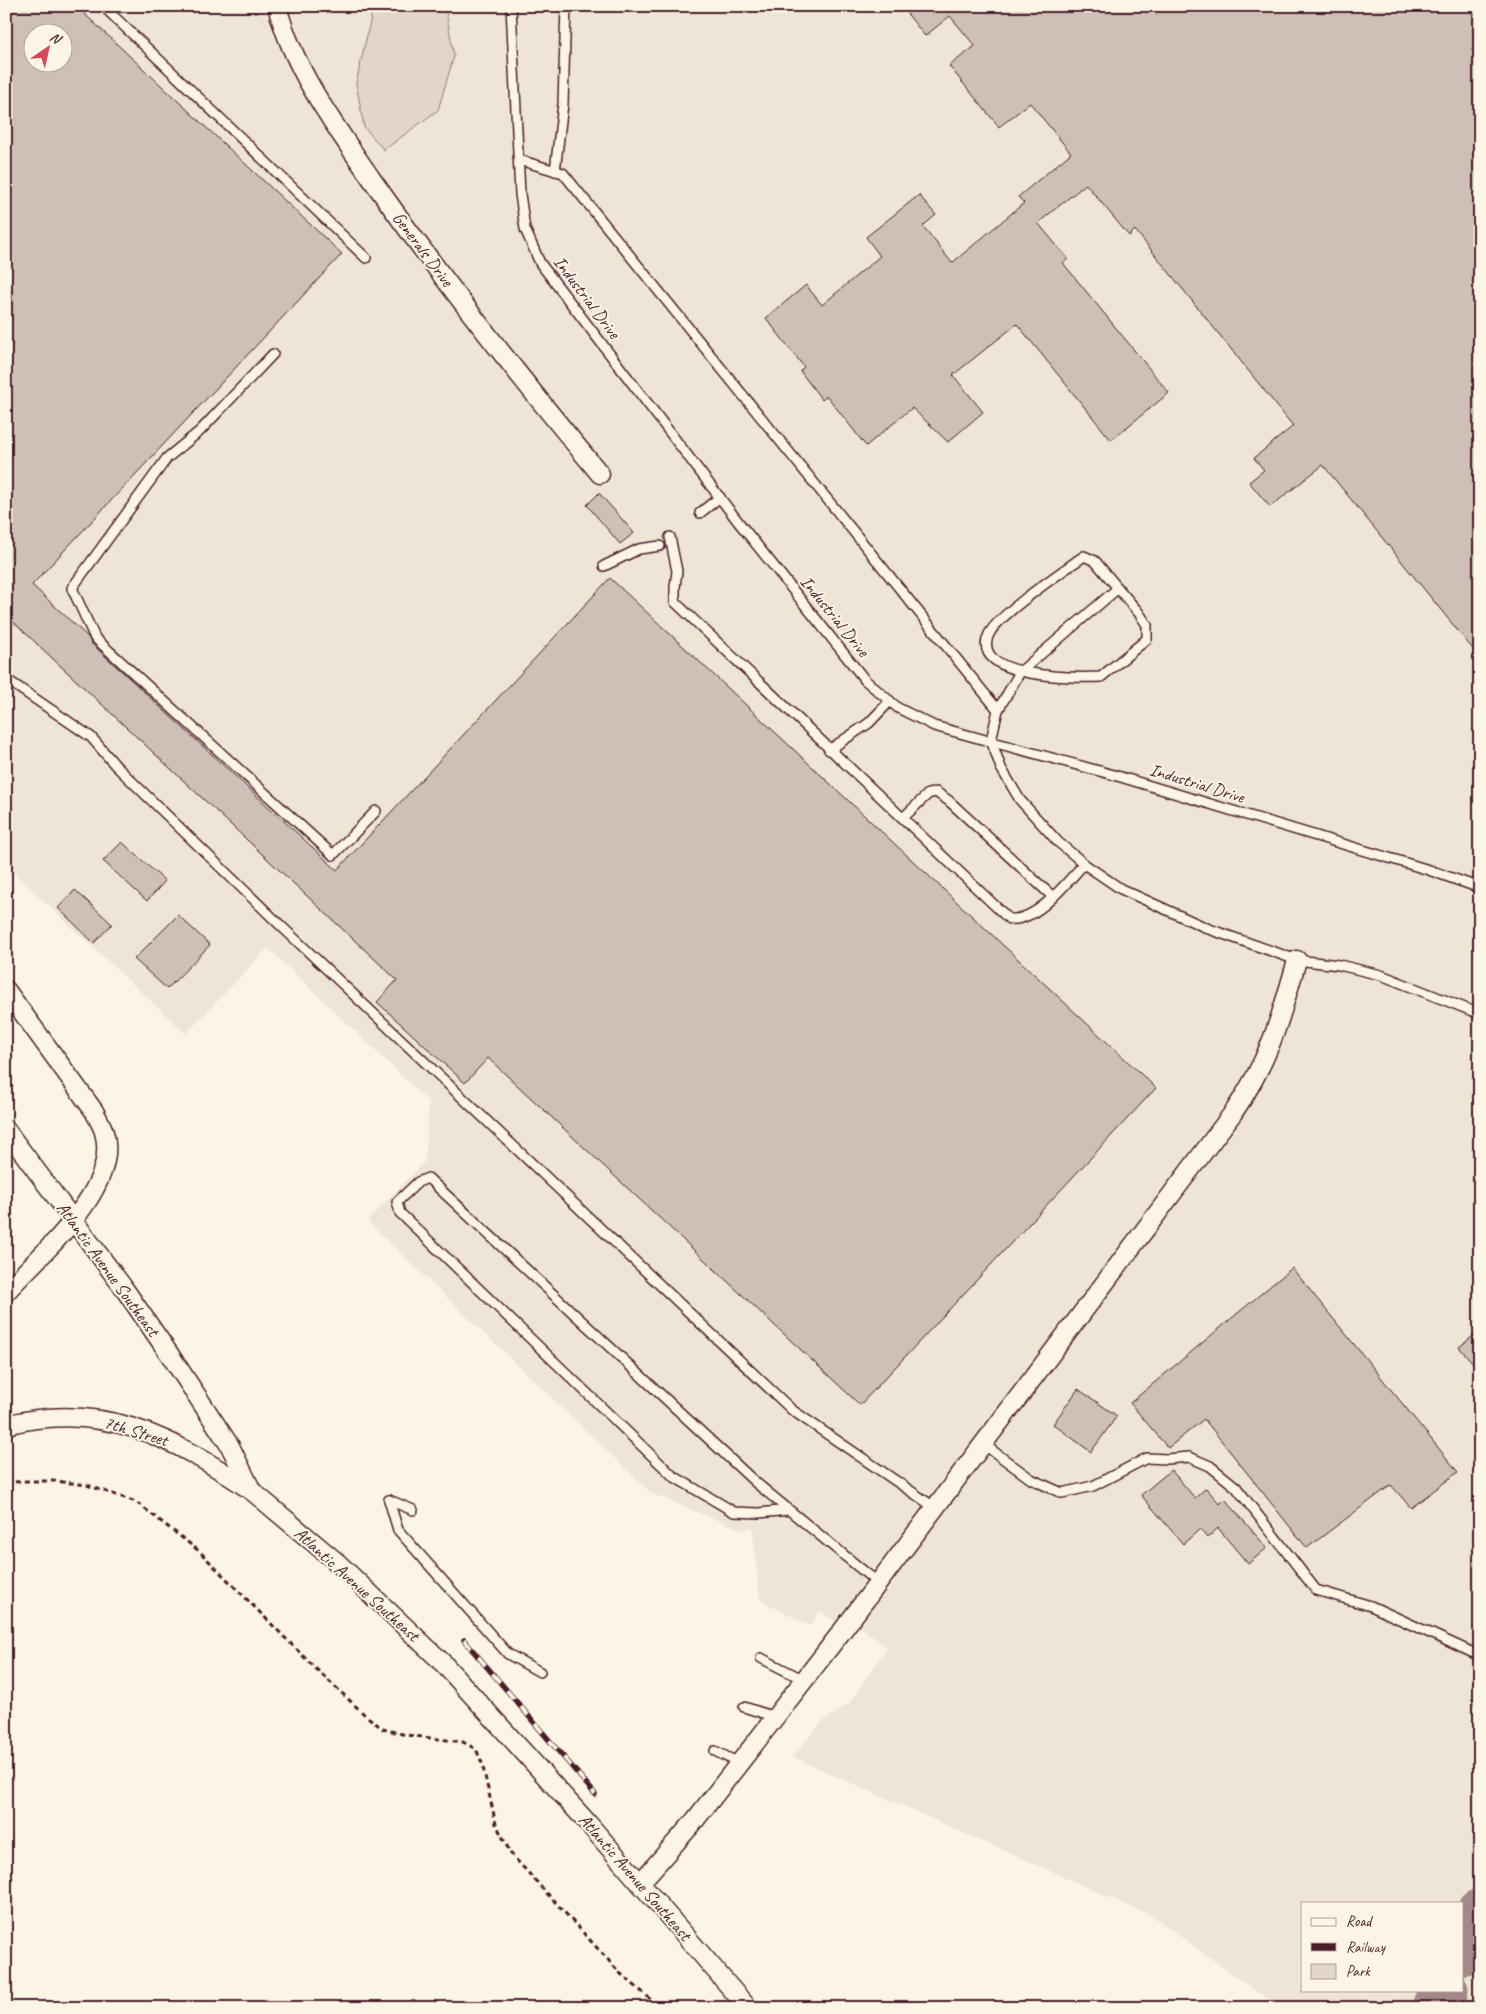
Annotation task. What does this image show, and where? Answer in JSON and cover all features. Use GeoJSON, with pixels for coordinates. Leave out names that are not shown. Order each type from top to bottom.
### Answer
{"type":"FeatureCollection","features":[{"type":"Feature","properties":{"kind":"street","name":"Generals Drive"},"geometry":{"type":"LineString","coordinates":[[276,6],[281,23],[304,76],[349,146],[418,245],[600,474]]}},
{"type":"Feature","properties":{"kind":"street"},"geometry":{"type":"LineString","coordinates":[[640,1883],[692,1824],[804,1680],[1246,1094],[1269,1052],[1297,960]]}},
{"type":"Feature","properties":{"kind":"street"},"geometry":{"type":"LineString","coordinates":[[6,990],[94,1111],[105,1132],[103,1174],[73,1221],[6,1292]]}},
{"type":"Feature","properties":{"kind":"street","name":"Atlantic Avenue Southeast"},"geometry":{"type":"LineString","coordinates":[[6,1130],[124,1287],[230,1446],[252,1491],[339,1564],[442,1662],[640,1883],[748,2008]]}},
{"type":"Feature","properties":{"kind":"street","name":"7th Street"},"geometry":{"type":"LineString","coordinates":[[6,1425],[60,1416],[96,1419],[137,1428],[182,1446],[252,1491]]}},
{"type":"Feature","properties":{"kind":"lane"},"geometry":{"type":"LineString","coordinates":[[103,6],[366,258]]}},
{"type":"Feature","properties":{"kind":"lane","name":"Industrial Drive"},"geometry":{"type":"LineString","coordinates":[[511,6],[519,160],[525,229],[540,263],[720,497],[866,680],[898,708],[934,726],[991,740],[1410,864],[1480,888]]}},
{"type":"Feature","properties":{"kind":"lane"},"geometry":{"type":"LineString","coordinates":[[556,171],[563,104],[566,6]]}},
{"type":"Feature","properties":{"kind":"lane"},"geometry":{"type":"LineString","coordinates":[[519,160],[563,173],[998,710]]}},
{"type":"Feature","properties":{"kind":"lane"},"geometry":{"type":"LineString","coordinates":[[273,354],[200,431],[166,458],[72,588],[95,638],[333,855],[376,811]]}},
{"type":"Feature","properties":{"kind":"lane"},"geometry":{"type":"LineString","coordinates":[[700,513],[720,497]]}},
{"type":"Feature","properties":{"kind":"lane"},"geometry":{"type":"LineString","coordinates":[[670,537],[677,571],[674,588],[676,602],[829,750],[1010,919],[1017,920],[1026,917],[1053,897],[1084,864]]}},
{"type":"Feature","properties":{"kind":"lane"},"geometry":{"type":"LineString","coordinates":[[604,566],[639,549],[660,546]]}},
{"type":"Feature","properties":{"kind":"lane"},"geometry":{"type":"LineString","coordinates":[[1084,556],[1095,561],[1118,589],[1139,613],[1147,626],[1147,639],[1101,677],[1085,678],[1020,672],[994,662],[987,650],[989,635],[1005,616],[1084,556]]}},
{"type":"Feature","properties":{"kind":"lane"},"geometry":{"type":"LineString","coordinates":[[1118,589],[1020,672],[998,710],[991,740],[1001,768],[1020,800],[1058,842],[1084,864],[1121,889],[1156,907],[1209,929],[1297,960],[1339,965],[1381,975],[1480,1014]]}},
{"type":"Feature","properties":{"kind":"lane"},"geometry":{"type":"LineString","coordinates":[[6,678],[91,737],[116,766],[278,923],[792,1410],[934,1507]]}},
{"type":"Feature","properties":{"kind":"lane"},"geometry":{"type":"LineString","coordinates":[[829,750],[869,723],[890,701]]}},
{"type":"Feature","properties":{"kind":"lane"},"geometry":{"type":"LineString","coordinates":[[903,818],[928,794],[936,792],[950,801],[1053,897]]}},
{"type":"Feature","properties":{"kind":"lane"},"geometry":{"type":"LineString","coordinates":[[789,1510],[759,1513],[734,1512],[673,1476],[400,1213],[397,1202],[418,1182],[428,1178],[748,1476],[878,1583]]}},
{"type":"Feature","properties":{"kind":"lane"},"geometry":{"type":"LineString","coordinates":[[982,1443],[1031,1479],[1062,1493],[1093,1486],[1147,1458],[1189,1457],[1210,1466],[1236,1487],[1316,1590],[1371,1606],[1480,1656]]}},
{"type":"Feature","properties":{"kind":"lane"},"geometry":{"type":"LineString","coordinates":[[413,1510],[389,1500],[398,1530],[508,1654],[540,1672]]}},
{"type":"Feature","properties":{"kind":"lane"},"geometry":{"type":"LineString","coordinates":[[761,1658],[804,1680]]}},
{"type":"Feature","properties":{"kind":"lane"},"geometry":{"type":"LineString","coordinates":[[744,1707],[775,1717]]}},
{"type":"Feature","properties":{"kind":"lane"},"geometry":{"type":"LineString","coordinates":[[715,1751],[739,1763]]}},
{"type":"Feature","properties":{"kind":"path"},"geometry":{"type":"LineString","coordinates":[[6,1484],[26,1480],[87,1485],[136,1502],[199,1550],[312,1665],[364,1714],[384,1728],[406,1735],[463,1742],[476,1749],[482,1763],[496,1824],[511,1854],[621,1974],[661,2008]]}},
{"type":"Feature","properties":{"kind":"shaded area"},"geometry":{"type":"Polygon","coordinates":[[[6,6],[1480,6],[1480,2008],[1279,2008],[1154,1917],[792,1757],[822,1722],[849,1703],[887,1648],[849,1618],[841,1626],[820,1611],[811,1626],[760,1600],[752,1527],[742,1530],[652,1494],[367,1221],[425,1161],[429,1102],[268,948],[186,1034],[6,866],[6,6]]]}},
{"type":"Feature","properties":{"kind":"green space"},"geometry":{"type":"Polygon","coordinates":[[[369,6],[445,6],[454,56],[438,110],[384,150],[364,127],[356,83],[371,17],[369,6]]]}},
{"type":"Feature","properties":{"kind":"building"},"geometry":{"type":"Polygon","coordinates":[[[6,6],[76,6],[342,254],[32,585],[88,637],[91,643],[337,870],[610,578],[1156,1088],[860,1405],[488,1058],[465,1083],[377,1002],[397,980],[6,615],[6,6]]]}},
{"type":"Feature","properties":{"kind":"building"},"geometry":{"type":"Polygon","coordinates":[[[901,6],[1480,6],[1480,658],[1323,465],[1270,507],[1249,482],[1264,470],[1254,458],[1293,426],[1135,230],[1129,236],[1086,184],[1038,223],[1068,259],[1063,263],[1169,393],[1111,440],[1017,324],[953,375],[983,412],[948,442],[912,408],[866,446],[827,396],[822,400],[800,371],[804,367],[766,318],[806,285],[822,305],[880,256],[866,237],[919,195],[936,215],[923,226],[952,263],[1024,203],[1018,197],[1071,153],[1030,103],[999,127],[949,66],[975,46],[950,16],[925,36],[901,6]]]}},
{"type":"Feature","properties":{"kind":"building"},"geometry":{"type":"Polygon","coordinates":[[[599,493],[634,533],[620,544],[587,505],[599,493]]]}},
{"type":"Feature","properties":{"kind":"building"},"geometry":{"type":"Polygon","coordinates":[[[122,842],[165,881],[147,901],[103,861],[122,842]]]}},
{"type":"Feature","properties":{"kind":"building"},"geometry":{"type":"Polygon","coordinates":[[[75,890],[112,924],[94,943],[58,908],[75,890]]]}},
{"type":"Feature","properties":{"kind":"building"},"geometry":{"type":"Polygon","coordinates":[[[178,915],[210,945],[167,989],[134,959],[178,915]]]}},
{"type":"Feature","properties":{"kind":"building"},"geometry":{"type":"Polygon","coordinates":[[[1292,1268],[1458,1472],[1411,1508],[1391,1485],[1307,1548],[1204,1419],[1168,1448],[1130,1403],[1292,1268]]]}},
{"type":"Feature","properties":{"kind":"building"},"geometry":{"type":"Polygon","coordinates":[[[1480,1331],[1480,1371],[1459,1347],[1480,1331]]]}},
{"type":"Feature","properties":{"kind":"building"},"geometry":{"type":"Polygon","coordinates":[[[1078,1389],[1117,1416],[1091,1452],[1053,1424],[1078,1389]]]}},
{"type":"Feature","properties":{"kind":"building"},"geometry":{"type":"Polygon","coordinates":[[[1171,1470],[1195,1498],[1206,1488],[1220,1504],[1225,1499],[1267,1548],[1248,1564],[1218,1528],[1207,1538],[1200,1529],[1183,1544],[1141,1495],[1171,1470]]]}},
{"type":"Feature","properties":{"kind":"taxiway"},"geometry":{"type":"LineString","coordinates":[[1464,1947],[1480,1913]]}},
{"type":"Feature","properties":{"kind":"taxiway"},"geometry":{"type":"LineString","coordinates":[[1436,2008],[1443,1992]]}},
{"type":"Feature","properties":{"kind":"railway"},"geometry":{"type":"LineString","coordinates":[[464,1640],[595,1794]]}}]}
